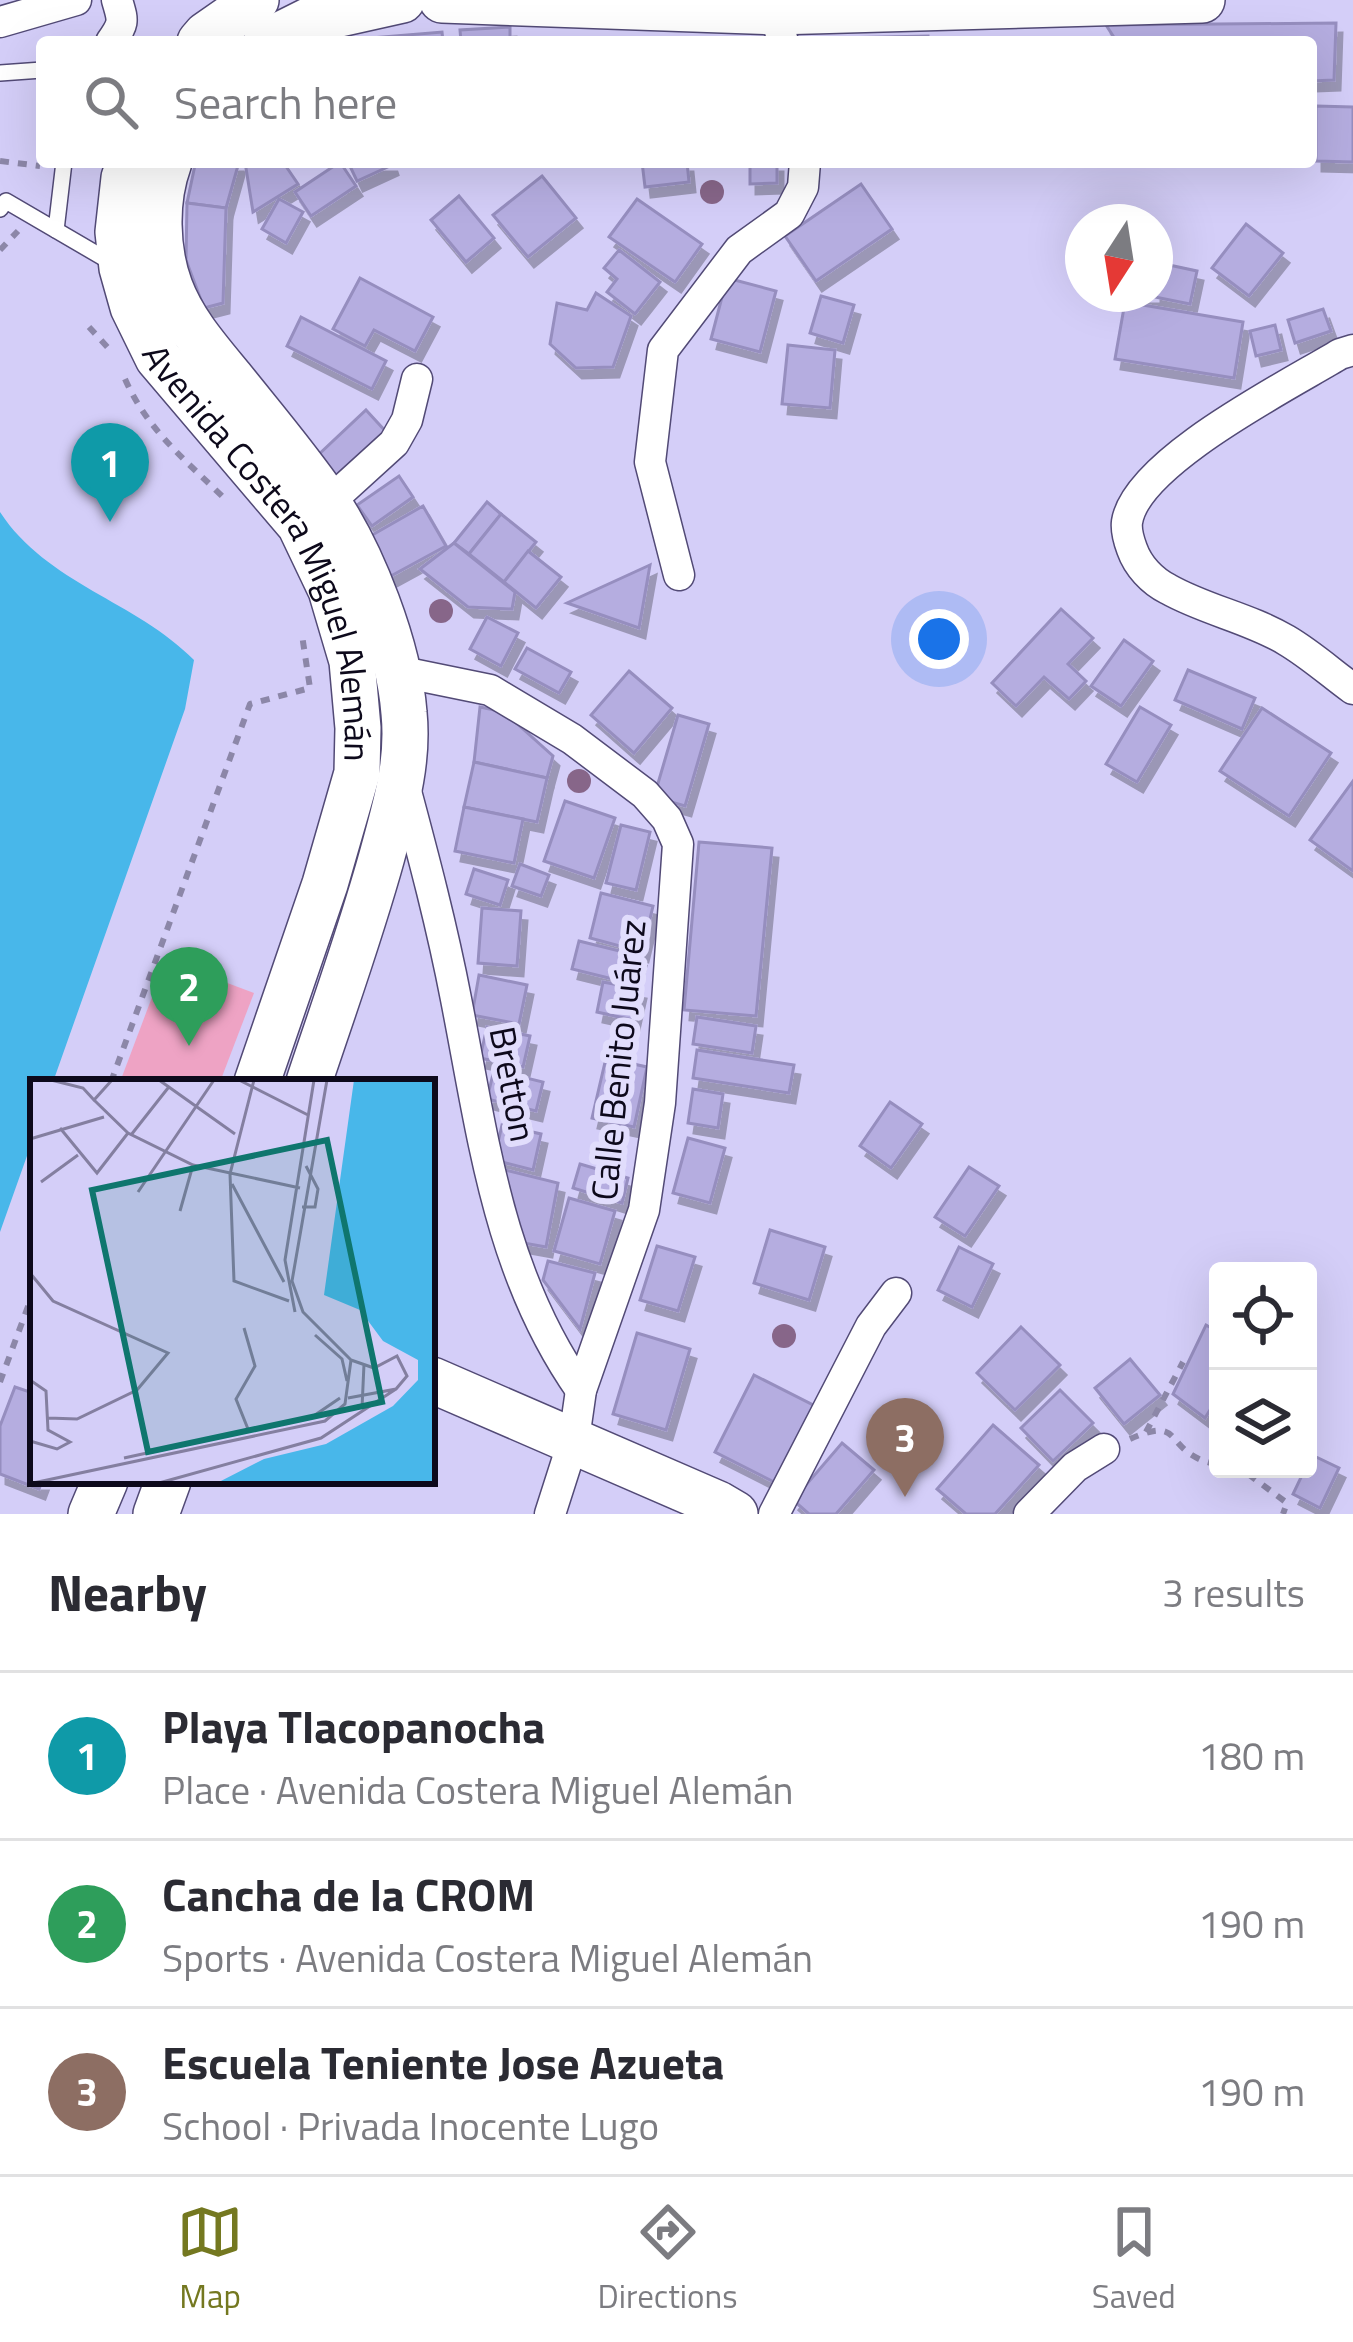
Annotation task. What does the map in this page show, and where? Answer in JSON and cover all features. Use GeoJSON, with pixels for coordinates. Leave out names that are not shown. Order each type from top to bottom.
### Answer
{"type":"FeatureCollection","features":[{"type":"Feature","properties":{"kind":"main road"},"geometry":{"type":"LineString","coordinates":[[204,36],[256,0]]}},
{"type":"Feature","properties":{"kind":"main road"},"geometry":{"type":"LineString","coordinates":[[278,36],[308,21],[402,0]]}},
{"type":"Feature","properties":{"kind":"main road"},"geometry":{"type":"LineString","coordinates":[[442,0],[779,27],[1202,0]]}},
{"type":"Feature","properties":{"kind":"main road","name":"Avenida Costera Miguel Alemán"},"geometry":{"type":"LineString","coordinates":[[128,168],[118,232],[134,307],[158,358],[301,525],[331,590],[352,661],[357,773],[325,884],[258,1079]]}},
{"type":"Feature","properties":{"kind":"main road","name":"Avenida Costera Miguel Alemán"},"geometry":{"type":"LineString","coordinates":[[167,168],[161,182],[161,252],[170,288],[194,332],[328,503],[353,546],[397,670],[404,714],[404,780],[310,1079]]}},
{"type":"Feature","properties":{"kind":"main road"},"geometry":{"type":"LineString","coordinates":[[435,1381],[735,1514]]}},
{"type":"Feature","properties":{"kind":"main road"},"geometry":{"type":"LineString","coordinates":[[92,1514],[104,1484]]}},
{"type":"Feature","properties":{"kind":"main road"},"geometry":{"type":"LineString","coordinates":[[156,1514],[167,1484]]}},
{"type":"Feature","properties":{"kind":"street"},"geometry":{"type":"LineString","coordinates":[[0,22],[76,0]]}},
{"type":"Feature","properties":{"kind":"street"},"geometry":{"type":"LineString","coordinates":[[115,36],[124,15],[117,0]]}},
{"type":"Feature","properties":{"kind":"street"},"geometry":{"type":"LineString","coordinates":[[679,575],[650,462],[663,350],[739,250],[789,214],[803,188],[805,168]]}},
{"type":"Feature","properties":{"kind":"street"},"geometry":{"type":"LineString","coordinates":[[1353,350],[1189,446],[1156,473],[1127,521],[1135,557],[1166,589],[1287,640],[1353,689]]}},
{"type":"Feature","properties":{"kind":"street"},"geometry":{"type":"LineString","coordinates":[[328,503],[394,443],[407,420],[417,379]]}},
{"type":"Feature","properties":{"kind":"street","name":"Calle Benito Juárez"},"geometry":{"type":"LineString","coordinates":[[397,670],[490,690],[572,740],[645,794],[667,819],[678,844],[660,1103],[644,1210],[581,1390],[574,1439],[550,1514]]}},
{"type":"Feature","properties":{"kind":"street","name":"Bretton"},"geometry":{"type":"LineString","coordinates":[[404,780],[440,915],[498,1213],[524,1288],[558,1358],[581,1390]]}},
{"type":"Feature","properties":{"kind":"street"},"geometry":{"type":"LineString","coordinates":[[774,1514],[871,1327],[896,1293]]}},
{"type":"Feature","properties":{"kind":"street"},"geometry":{"type":"LineString","coordinates":[[1029,1514],[1075,1467],[1104,1449]]}},
{"type":"Feature","properties":{"kind":"lane"},"geometry":{"type":"LineString","coordinates":[[0,73],[36,70]]}},
{"type":"Feature","properties":{"kind":"lane"},"geometry":{"type":"LineString","coordinates":[[56,230],[63,168]]}},
{"type":"Feature","properties":{"kind":"lane"},"geometry":{"type":"LineString","coordinates":[[0,209],[6,201],[122,268]]}},
{"type":"Feature","properties":{"kind":"path"},"geometry":{"type":"LineString","coordinates":[[0,160],[36,165]]}},
{"type":"Feature","properties":{"kind":"path"},"geometry":{"type":"LineString","coordinates":[[0,250],[21,229]]}},
{"type":"Feature","properties":{"kind":"path"},"geometry":{"type":"LineString","coordinates":[[89,327],[115,356]]}},
{"type":"Feature","properties":{"kind":"path"},"geometry":{"type":"LineString","coordinates":[[122,373],[137,407],[233,507]]}},
{"type":"Feature","properties":{"kind":"path"},"geometry":{"type":"LineString","coordinates":[[112,1079],[250,704],[310,688],[301,621]]}},
{"type":"Feature","properties":{"kind":"path"},"geometry":{"type":"LineString","coordinates":[[0,1382],[30,1301]]}},
{"type":"Feature","properties":{"kind":"path"},"geometry":{"type":"LineString","coordinates":[[1146,1432],[1183,1362]]}},
{"type":"Feature","properties":{"kind":"path"},"geometry":{"type":"LineString","coordinates":[[1104,1449],[1146,1432],[1168,1432],[1198,1459],[1209,1462]]}},
{"type":"Feature","properties":{"kind":"path"},"geometry":{"type":"LineString","coordinates":[[1253,1478],[1287,1503],[1283,1514]]}},
{"type":"Feature","properties":{"kind":"shaded area"},"geometry":{"type":"Polygon","coordinates":[[[166,960],[254,993],[221,1079],[121,1079],[166,960]]]}},
{"type":"Feature","properties":{"kind":"water"},"geometry":{"type":"Polygon","coordinates":[[[0,512],[42,557],[146,622],[194,660],[185,709],[54,1079],[30,1079],[30,1147],[0,1232],[0,512]]]}},
{"type":"Feature","properties":{"kind":"building"},"geometry":{"type":"Polygon","coordinates":[[[1336,23],[1334,80],[1317,81],[1317,36],[1113,36],[1106,25],[1336,23]]]}},
{"type":"Feature","properties":{"kind":"building"},"geometry":{"type":"Polygon","coordinates":[[[510,27],[510,36],[460,36],[460,30],[510,27]]]}},
{"type":"Feature","properties":{"kind":"building"},"geometry":{"type":"Polygon","coordinates":[[[442,32],[442,36],[395,36],[442,32]]]}},
{"type":"Feature","properties":{"kind":"building"},"geometry":{"type":"Polygon","coordinates":[[[1317,106],[1353,107],[1353,162],[1317,161],[1317,106]]]}},
{"type":"Feature","properties":{"kind":"building"},"geometry":{"type":"Polygon","coordinates":[[[194,168],[237,168],[226,208],[187,203],[194,168]]]}},
{"type":"Feature","properties":{"kind":"building"},"geometry":{"type":"Polygon","coordinates":[[[246,168],[287,168],[298,184],[253,212],[246,168]]]}},
{"type":"Feature","properties":{"kind":"building"},"geometry":{"type":"Polygon","coordinates":[[[331,168],[344,168],[356,186],[311,216],[295,192],[331,168]]]}},
{"type":"Feature","properties":{"kind":"building"},"geometry":{"type":"Polygon","coordinates":[[[351,168],[385,168],[357,181],[351,168]]]}},
{"type":"Feature","properties":{"kind":"building"},"geometry":{"type":"Polygon","coordinates":[[[643,168],[688,168],[689,182],[645,187],[643,168]]]}},
{"type":"Feature","properties":{"kind":"building"},"geometry":{"type":"Polygon","coordinates":[[[750,168],[777,168],[777,183],[750,184],[750,168]]]}},
{"type":"Feature","properties":{"kind":"building"},"geometry":{"type":"Polygon","coordinates":[[[542,176],[576,218],[528,257],[493,215],[542,176]]]}},
{"type":"Feature","properties":{"kind":"building"},"geometry":{"type":"Polygon","coordinates":[[[861,184],[892,229],[816,281],[785,236],[861,184]]]}},
{"type":"Feature","properties":{"kind":"building"},"geometry":{"type":"Polygon","coordinates":[[[459,196],[494,238],[466,262],[431,220],[459,196]]]}},
{"type":"Feature","properties":{"kind":"building"},"geometry":{"type":"Polygon","coordinates":[[[279,199],[303,212],[286,243],[262,229],[279,199]]]}},
{"type":"Feature","properties":{"kind":"building"},"geometry":{"type":"Polygon","coordinates":[[[637,199],[702,244],[675,282],[609,237],[637,199]]]}},
{"type":"Feature","properties":{"kind":"building"},"geometry":{"type":"Polygon","coordinates":[[[187,203],[226,208],[223,303],[204,308],[186,260],[187,203]]]}},
{"type":"Feature","properties":{"kind":"building"},"geometry":{"type":"Polygon","coordinates":[[[1246,224],[1283,253],[1249,296],[1212,268],[1246,224]]]}},
{"type":"Feature","properties":{"kind":"building"},"geometry":{"type":"Polygon","coordinates":[[[619,250],[660,282],[635,314],[607,292],[617,279],[604,268],[619,250]]]}},
{"type":"Feature","properties":{"kind":"building"},"geometry":{"type":"Polygon","coordinates":[[[1173,266],[1197,271],[1190,304],[1173,301],[1173,266]]]}},
{"type":"Feature","properties":{"kind":"building"},"geometry":{"type":"Polygon","coordinates":[[[360,278],[433,317],[415,351],[374,330],[365,346],[333,329],[360,278]]]}},
{"type":"Feature","properties":{"kind":"building"},"geometry":{"type":"Polygon","coordinates":[[[727,278],[776,291],[760,352],[711,339],[727,278]]]}},
{"type":"Feature","properties":{"kind":"building"},"geometry":{"type":"Polygon","coordinates":[[[596,293],[631,316],[613,367],[576,368],[550,344],[557,303],[587,310],[596,293]]]}},
{"type":"Feature","properties":{"kind":"building"},"geometry":{"type":"Polygon","coordinates":[[[821,296],[854,305],[843,343],[810,333],[821,296]]]}},
{"type":"Feature","properties":{"kind":"building"},"geometry":{"type":"Polygon","coordinates":[[[1323,309],[1331,331],[1295,343],[1288,320],[1323,309]]]}},
{"type":"Feature","properties":{"kind":"building"},"geometry":{"type":"Polygon","coordinates":[[[1173,310],[1243,322],[1234,378],[1115,359],[1123,312],[1173,310]]]}},
{"type":"Feature","properties":{"kind":"building"},"geometry":{"type":"Polygon","coordinates":[[[301,317],[386,361],[372,389],[287,346],[301,317]]]}},
{"type":"Feature","properties":{"kind":"building"},"geometry":{"type":"Polygon","coordinates":[[[1275,325],[1281,350],[1256,356],[1250,331],[1275,325]]]}},
{"type":"Feature","properties":{"kind":"building"},"geometry":{"type":"Polygon","coordinates":[[[788,345],[835,350],[830,408],[782,404],[788,345]]]}},
{"type":"Feature","properties":{"kind":"building"},"geometry":{"type":"Polygon","coordinates":[[[366,410],[388,434],[338,479],[316,457],[366,410]]]}},
{"type":"Feature","properties":{"kind":"building"},"geometry":{"type":"Polygon","coordinates":[[[399,476],[413,497],[372,526],[357,505],[399,476]]]}},
{"type":"Feature","properties":{"kind":"building"},"geometry":{"type":"Polygon","coordinates":[[[487,502],[501,514],[469,554],[454,543],[487,502]]]}},
{"type":"Feature","properties":{"kind":"building"},"geometry":{"type":"Polygon","coordinates":[[[423,506],[446,546],[389,577],[367,538],[423,506]]]}},
{"type":"Feature","properties":{"kind":"building"},"geometry":{"type":"Polygon","coordinates":[[[501,514],[536,542],[504,582],[469,554],[501,514]]]}},
{"type":"Feature","properties":{"kind":"building"},"geometry":{"type":"Polygon","coordinates":[[[454,543],[515,592],[512,609],[468,607],[420,569],[454,543]]]}},
{"type":"Feature","properties":{"kind":"building"},"geometry":{"type":"Polygon","coordinates":[[[528,551],[561,577],[536,608],[504,582],[528,551]]]}},
{"type":"Feature","properties":{"kind":"building"},"geometry":{"type":"Polygon","coordinates":[[[650,565],[639,628],[567,603],[650,565]]]}},
{"type":"Feature","properties":{"kind":"building"},"geometry":{"type":"Polygon","coordinates":[[[1061,609],[1093,638],[1068,664],[1086,681],[1069,699],[1044,677],[1016,706],[992,683],[1061,609]]]}},
{"type":"Feature","properties":{"kind":"building"},"geometry":{"type":"Polygon","coordinates":[[[487,617],[518,633],[501,666],[470,649],[487,617]]]}},
{"type":"Feature","properties":{"kind":"building"},"geometry":{"type":"Polygon","coordinates":[[[1124,640],[1153,661],[1121,706],[1091,686],[1124,640]]]}},
{"type":"Feature","properties":{"kind":"building"},"geometry":{"type":"Polygon","coordinates":[[[527,648],[571,672],[559,693],[515,669],[527,648]]]}},
{"type":"Feature","properties":{"kind":"building"},"geometry":{"type":"Polygon","coordinates":[[[1188,670],[1255,698],[1242,729],[1175,700],[1188,670]]]}},
{"type":"Feature","properties":{"kind":"building"},"geometry":{"type":"Polygon","coordinates":[[[629,671],[672,708],[634,753],[591,715],[629,671]]]}},
{"type":"Feature","properties":{"kind":"building"},"geometry":{"type":"Polygon","coordinates":[[[480,707],[504,712],[553,756],[547,778],[474,762],[480,707]]]}},
{"type":"Feature","properties":{"kind":"building"},"geometry":{"type":"Polygon","coordinates":[[[1140,707],[1171,725],[1137,782],[1106,764],[1140,707]]]}},
{"type":"Feature","properties":{"kind":"building"},"geometry":{"type":"Polygon","coordinates":[[[1262,708],[1331,753],[1289,816],[1220,771],[1262,708]]]}},
{"type":"Feature","properties":{"kind":"building"},"geometry":{"type":"Polygon","coordinates":[[[678,715],[709,724],[685,806],[654,797],[678,715]]]}},
{"type":"Feature","properties":{"kind":"building"},"geometry":{"type":"Polygon","coordinates":[[[474,762],[547,778],[537,822],[464,807],[474,762]]]}},
{"type":"Feature","properties":{"kind":"building"},"geometry":{"type":"Polygon","coordinates":[[[1353,781],[1353,871],[1310,840],[1353,781]]]}},
{"type":"Feature","properties":{"kind":"building"},"geometry":{"type":"Polygon","coordinates":[[[565,801],[615,818],[594,878],[544,861],[565,801]]]}},
{"type":"Feature","properties":{"kind":"building"},"geometry":{"type":"Polygon","coordinates":[[[464,807],[523,819],[514,863],[455,851],[464,807]]]}},
{"type":"Feature","properties":{"kind":"building"},"geometry":{"type":"Polygon","coordinates":[[[621,825],[650,832],[636,890],[606,883],[621,825]]]}},
{"type":"Feature","properties":{"kind":"building"},"geometry":{"type":"Polygon","coordinates":[[[699,842],[772,848],[756,1016],[684,1010],[699,842]]]}},
{"type":"Feature","properties":{"kind":"building"},"geometry":{"type":"Polygon","coordinates":[[[520,864],[549,875],[541,896],[512,886],[520,864]]]}},
{"type":"Feature","properties":{"kind":"building"},"geometry":{"type":"Polygon","coordinates":[[[474,869],[508,880],[500,905],[466,894],[474,869]]]}},
{"type":"Feature","properties":{"kind":"building"},"geometry":{"type":"Polygon","coordinates":[[[601,893],[653,906],[642,952],[590,938],[601,893]]]}},
{"type":"Feature","properties":{"kind":"building"},"geometry":{"type":"Polygon","coordinates":[[[482,908],[521,911],[517,966],[478,963],[482,908]]]}},
{"type":"Feature","properties":{"kind":"building"},"geometry":{"type":"Polygon","coordinates":[[[579,941],[640,956],[633,984],[572,969],[579,941]]]}},
{"type":"Feature","properties":{"kind":"building"},"geometry":{"type":"Polygon","coordinates":[[[479,975],[527,985],[519,1024],[472,1015],[479,975]]]}},
{"type":"Feature","properties":{"kind":"building"},"geometry":{"type":"Polygon","coordinates":[[[603,982],[640,989],[633,1020],[597,1012],[603,982]]]}},
{"type":"Feature","properties":{"kind":"building"},"geometry":{"type":"Polygon","coordinates":[[[697,1017],[756,1026],[752,1053],[693,1044],[697,1017]]]}},
{"type":"Feature","properties":{"kind":"building"},"geometry":{"type":"Polygon","coordinates":[[[487,1027],[530,1036],[523,1067],[480,1058],[487,1027]]]}},
{"type":"Feature","properties":{"kind":"building"},"geometry":{"type":"Polygon","coordinates":[[[697,1050],[794,1065],[789,1093],[693,1078],[697,1050]]]}},
{"type":"Feature","properties":{"kind":"building"},"geometry":{"type":"Polygon","coordinates":[[[606,1058],[647,1067],[634,1127],[592,1118],[606,1058]]]}},
{"type":"Feature","properties":{"kind":"building"},"geometry":{"type":"Polygon","coordinates":[[[494,1070],[543,1082],[536,1111],[487,1099],[494,1070]]]}},
{"type":"Feature","properties":{"kind":"building"},"geometry":{"type":"Polygon","coordinates":[[[693,1089],[723,1094],[718,1128],[688,1123],[693,1089]]]}},
{"type":"Feature","properties":{"kind":"building"},"geometry":{"type":"Polygon","coordinates":[[[890,1102],[922,1124],[891,1168],[860,1146],[890,1102]]]}},
{"type":"Feature","properties":{"kind":"building"},"geometry":{"type":"Polygon","coordinates":[[[502,1125],[541,1134],[533,1170],[494,1160],[502,1125]]]}},
{"type":"Feature","properties":{"kind":"building"},"geometry":{"type":"Polygon","coordinates":[[[688,1138],[725,1148],[710,1203],[673,1193],[688,1138]]]}},
{"type":"Feature","properties":{"kind":"building"},"geometry":{"type":"Polygon","coordinates":[[[580,1164],[628,1178],[622,1203],[573,1188],[580,1164]]]}},
{"type":"Feature","properties":{"kind":"building"},"geometry":{"type":"Polygon","coordinates":[[[969,1167],[999,1186],[965,1236],[935,1217],[969,1167]]]}},
{"type":"Feature","properties":{"kind":"building"},"geometry":{"type":"Polygon","coordinates":[[[501,1169],[558,1183],[546,1247],[518,1242],[501,1169]]]}},
{"type":"Feature","properties":{"kind":"building"},"geometry":{"type":"Polygon","coordinates":[[[569,1198],[615,1211],[600,1264],[554,1251],[569,1198]]]}},
{"type":"Feature","properties":{"kind":"building"},"geometry":{"type":"Polygon","coordinates":[[[770,1230],[825,1247],[809,1300],[754,1283],[770,1230]]]}},
{"type":"Feature","properties":{"kind":"building"},"geometry":{"type":"Polygon","coordinates":[[[657,1246],[695,1257],[678,1311],[640,1300],[657,1246]]]}},
{"type":"Feature","properties":{"kind":"building"},"geometry":{"type":"Polygon","coordinates":[[[959,1247],[993,1264],[972,1307],[938,1290],[959,1247]]]}},
{"type":"Feature","properties":{"kind":"building"},"geometry":{"type":"Polygon","coordinates":[[[548,1261],[595,1273],[580,1329],[543,1280],[548,1261]]]}},
{"type":"Feature","properties":{"kind":"building"},"geometry":{"type":"Polygon","coordinates":[[[1206,1325],[1209,1412],[1205,1418],[1173,1394],[1206,1325]]]}},
{"type":"Feature","properties":{"kind":"building"},"geometry":{"type":"Polygon","coordinates":[[[1021,1327],[1060,1365],[1015,1410],[977,1373],[1021,1327]]]}},
{"type":"Feature","properties":{"kind":"building"},"geometry":{"type":"Polygon","coordinates":[[[637,1333],[690,1349],[666,1430],[613,1414],[637,1333]]]}},
{"type":"Feature","properties":{"kind":"building"},"geometry":{"type":"Polygon","coordinates":[[[1130,1359],[1160,1395],[1124,1424],[1095,1388],[1130,1359]]]}},
{"type":"Feature","properties":{"kind":"building"},"geometry":{"type":"Polygon","coordinates":[[[754,1375],[819,1408],[780,1485],[715,1452],[754,1375]]]}},
{"type":"Feature","properties":{"kind":"building"},"geometry":{"type":"Polygon","coordinates":[[[15,1387],[30,1392],[30,1484],[41,1484],[39,1489],[0,1474],[0,1426],[15,1387]]]}},
{"type":"Feature","properties":{"kind":"building"},"geometry":{"type":"Polygon","coordinates":[[[1060,1390],[1093,1423],[1053,1461],[1021,1428],[1060,1390]]]}},
{"type":"Feature","properties":{"kind":"building"},"geometry":{"type":"Polygon","coordinates":[[[993,1425],[1039,1465],[995,1514],[966,1514],[937,1489],[993,1425]]]}},
{"type":"Feature","properties":{"kind":"building"},"geometry":{"type":"Polygon","coordinates":[[[842,1443],[874,1470],[836,1514],[809,1514],[793,1500],[842,1443]]]}},
{"type":"Feature","properties":{"kind":"building"},"geometry":{"type":"Polygon","coordinates":[[[1317,1457],[1339,1468],[1320,1508],[1293,1494],[1301,1478],[1317,1478],[1317,1457]]]}},
{"type":"Feature","properties":{"kind":"place","name":"Playa Tlacopanocha"},"geometry":{"type":"Point","coordinates":[110,522]}},
{"type":"Feature","properties":{"kind":"place","name":"Cancha de la CROM"},"geometry":{"type":"Point","coordinates":[189,1046]}},
{"type":"Feature","properties":{"kind":"place","name":"Escuela Teniente Jose Azueta"},"geometry":{"type":"Point","coordinates":[905,1497]}}]}
